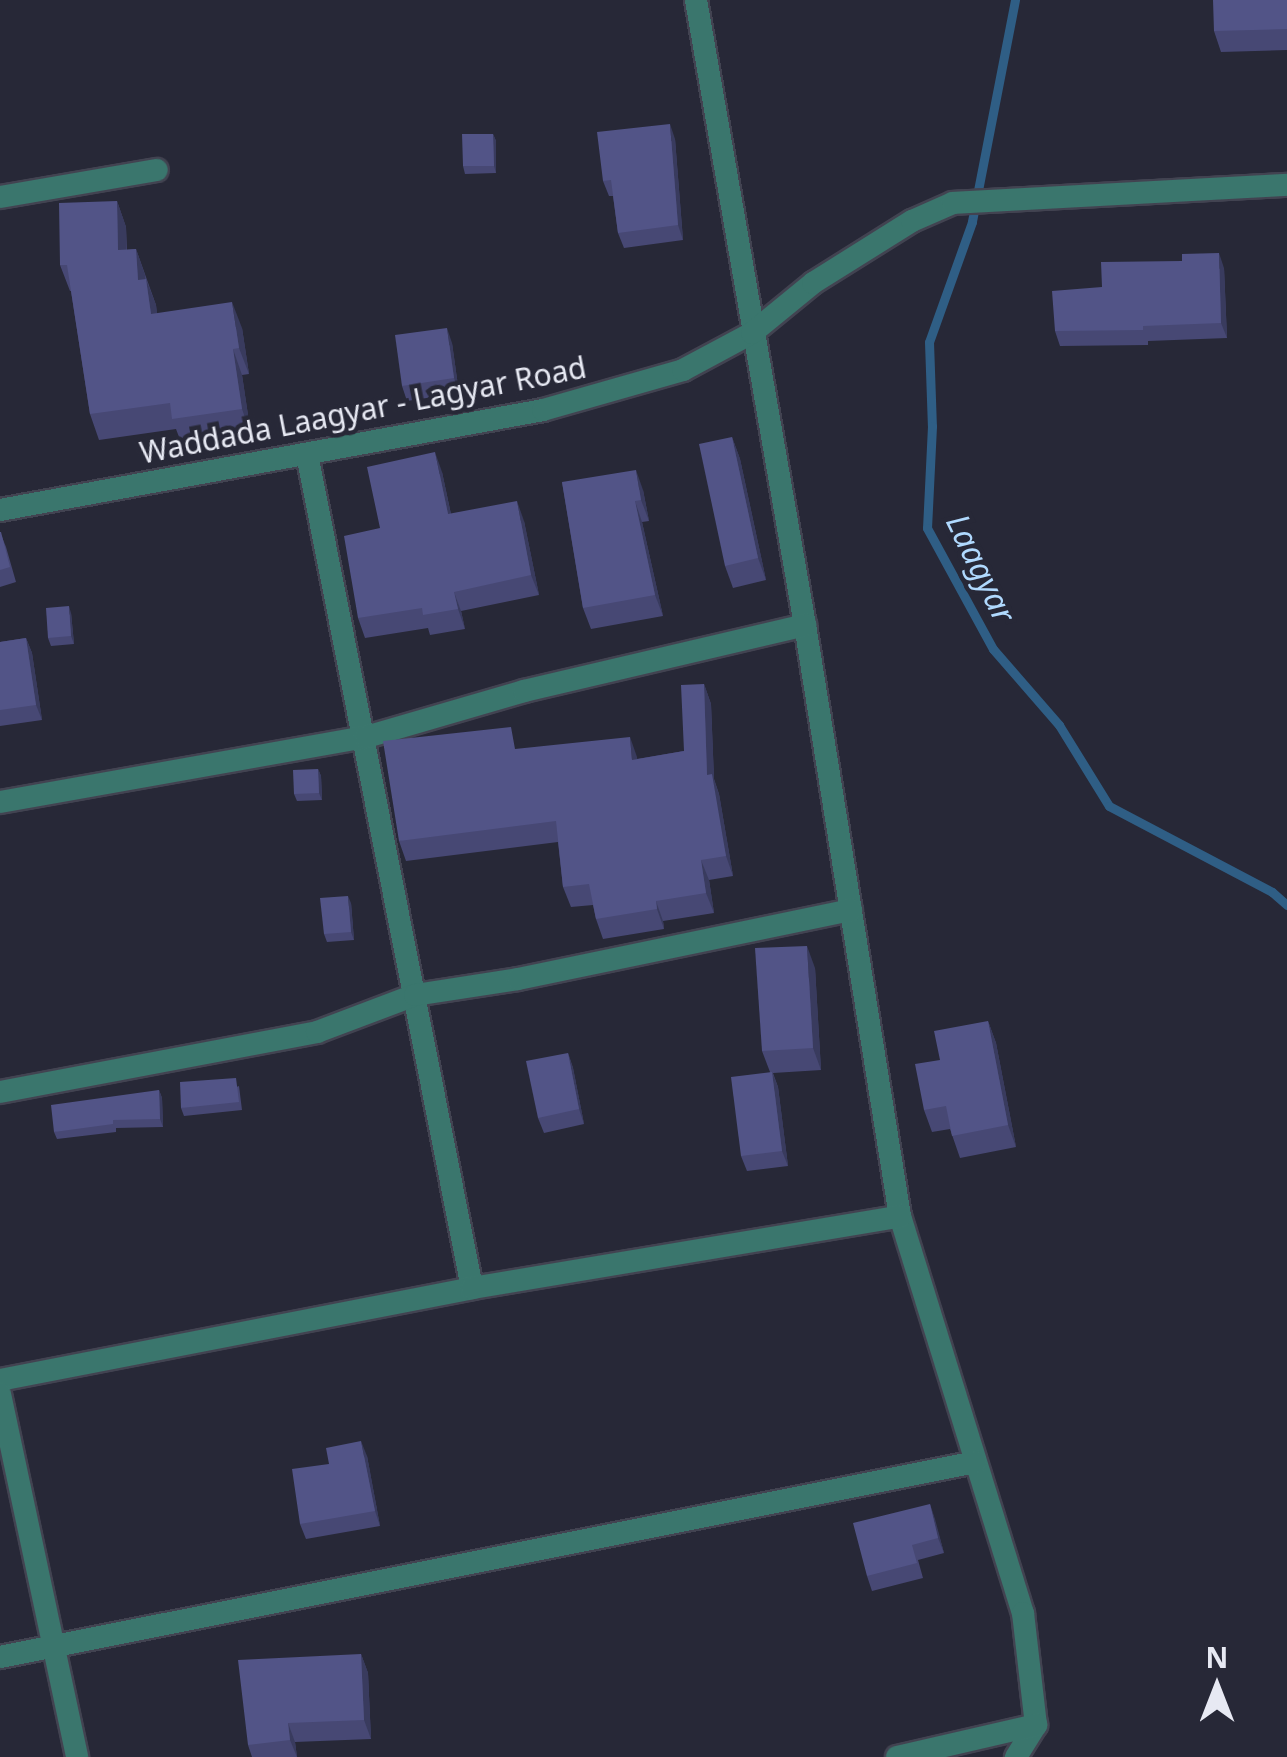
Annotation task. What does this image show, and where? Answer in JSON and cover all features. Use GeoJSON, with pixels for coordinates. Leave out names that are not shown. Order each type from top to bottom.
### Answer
{"type":"FeatureCollection","features":[{"type":"Feature","properties":{"kind":"street"},"geometry":{"type":"LineString","coordinates":[[696,0],[805,625],[900,1216],[1023,1613],[1036,1725],[1016,1757]]}},
{"type":"Feature","properties":{"kind":"street"},"geometry":{"type":"LineString","coordinates":[[0,197],[157,170]]}},
{"type":"Feature","properties":{"kind":"street","name":"Waddada Laagyar - Lagyar Road"},"geometry":{"type":"LineString","coordinates":[[0,510],[542,410],[683,370],[752,334],[812,283],[912,222],[953,202],[1287,185]]}},
{"type":"Feature","properties":{"kind":"street"},"geometry":{"type":"LineString","coordinates":[[306,454],[366,737],[472,1288]]}},
{"type":"Feature","properties":{"kind":"street"},"geometry":{"type":"LineString","coordinates":[[0,802],[366,737],[524,691],[805,625]]}},
{"type":"Feature","properties":{"kind":"street"},"geometry":{"type":"LineString","coordinates":[[0,1092],[318,1032],[415,995],[518,979],[851,910]]}},
{"type":"Feature","properties":{"kind":"street"},"geometry":{"type":"LineString","coordinates":[[0,1380],[472,1288],[900,1216]]}},
{"type":"Feature","properties":{"kind":"street"},"geometry":{"type":"LineString","coordinates":[[0,1394],[77,1757]]}},
{"type":"Feature","properties":{"kind":"street"},"geometry":{"type":"LineString","coordinates":[[0,1657],[976,1462]]}},
{"type":"Feature","properties":{"kind":"street"},"geometry":{"type":"LineString","coordinates":[[897,1757],[1036,1725]]}},
{"type":"Feature","properties":{"kind":"building"},"geometry":{"type":"Polygon","coordinates":[[[1213,0],[1287,0],[1287,29],[1214,31],[1213,0]]]}},
{"type":"Feature","properties":{"kind":"building"},"geometry":{"type":"Polygon","coordinates":[[[670,124],[678,225],[618,233],[611,180],[603,181],[597,132],[670,124]]]}},
{"type":"Feature","properties":{"kind":"building"},"geometry":{"type":"Polygon","coordinates":[[[462,134],[493,134],[494,166],[463,166],[462,134]]]}},
{"type":"Feature","properties":{"kind":"building"},"geometry":{"type":"Polygon","coordinates":[[[117,201],[118,250],[136,249],[138,280],[146,279],[151,314],[232,302],[239,348],[233,349],[242,409],[172,419],[170,403],[90,414],[67,265],[60,265],[59,203],[117,201]]]}},
{"type":"Feature","properties":{"kind":"building"},"geometry":{"type":"Polygon","coordinates":[[[1219,253],[1221,323],[1143,326],[1143,330],[1055,331],[1052,291],[1102,287],[1101,262],[1182,261],[1182,254],[1219,253]]]}},
{"type":"Feature","properties":{"kind":"building"},"geometry":{"type":"Polygon","coordinates":[[[447,328],[454,378],[402,386],[395,335],[447,328]]]}},
{"type":"Feature","properties":{"kind":"building"},"geometry":{"type":"Polygon","coordinates":[[[732,437],[758,558],[725,566],[699,444],[732,437]]]}},
{"type":"Feature","properties":{"kind":"building"},"geometry":{"type":"Polygon","coordinates":[[[435,452],[448,514],[517,501],[531,575],[454,592],[458,609],[423,615],[422,608],[358,618],[344,536],[380,528],[367,467],[435,452]]]}},
{"type":"Feature","properties":{"kind":"building"},"geometry":{"type":"Polygon","coordinates":[[[636,470],[641,500],[635,501],[655,595],[583,608],[562,482],[636,470]]]}},
{"type":"Feature","properties":{"kind":"building"},"geometry":{"type":"Polygon","coordinates":[[[0,532],[10,567],[0,570],[0,532]]]}},
{"type":"Feature","properties":{"kind":"building"},"geometry":{"type":"Polygon","coordinates":[[[69,606],[71,636],[48,638],[46,608],[69,606]]]}},
{"type":"Feature","properties":{"kind":"building"},"geometry":{"type":"Polygon","coordinates":[[[26,638],[36,705],[0,710],[0,642],[26,638]]]}},
{"type":"Feature","properties":{"kind":"building"},"geometry":{"type":"Polygon","coordinates":[[[704,684],[707,775],[712,774],[726,856],[701,860],[706,893],[656,901],[657,909],[596,919],[589,884],[563,887],[556,821],[399,841],[383,741],[511,727],[515,749],[630,737],[632,760],[684,751],[681,685],[704,684]]]}},
{"type":"Feature","properties":{"kind":"building"},"geometry":{"type":"Polygon","coordinates":[[[318,769],[319,793],[294,794],[293,770],[318,769]]]}},
{"type":"Feature","properties":{"kind":"building"},"geometry":{"type":"Polygon","coordinates":[[[348,896],[351,932],[324,934],[320,898],[348,896]]]}},
{"type":"Feature","properties":{"kind":"building"},"geometry":{"type":"Polygon","coordinates":[[[807,946],[813,1048],[762,1051],[755,948],[807,946]]]}},
{"type":"Feature","properties":{"kind":"building"},"geometry":{"type":"Polygon","coordinates":[[[988,1021],[1008,1125],[952,1136],[946,1106],[924,1110],[915,1064],[940,1060],[934,1031],[988,1021]]]}},
{"type":"Feature","properties":{"kind":"building"},"geometry":{"type":"Polygon","coordinates":[[[568,1053],[579,1109],[538,1118],[526,1061],[568,1053]]]}},
{"type":"Feature","properties":{"kind":"building"},"geometry":{"type":"Polygon","coordinates":[[[772,1072],[782,1151],[741,1156],[731,1077],[772,1072]]]}},
{"type":"Feature","properties":{"kind":"building"},"geometry":{"type":"Polygon","coordinates":[[[236,1078],[239,1102],[181,1108],[180,1082],[236,1078]]]}},
{"type":"Feature","properties":{"kind":"building"},"geometry":{"type":"Polygon","coordinates":[[[159,1090],[160,1119],[113,1120],[113,1124],[54,1132],[51,1105],[159,1090]]]}},
{"type":"Feature","properties":{"kind":"building"},"geometry":{"type":"Polygon","coordinates":[[[361,1441],[375,1511],[300,1524],[292,1469],[329,1464],[326,1448],[361,1441]]]}},
{"type":"Feature","properties":{"kind":"building"},"geometry":{"type":"Polygon","coordinates":[[[930,1504],[938,1538],[912,1545],[917,1563],[867,1576],[853,1523],[930,1504]]]}},
{"type":"Feature","properties":{"kind":"building"},"geometry":{"type":"Polygon","coordinates":[[[361,1654],[364,1720],[288,1723],[290,1740],[248,1745],[238,1660],[361,1654]]]}},
{"type":"Feature","properties":{"kind":"waterway","name":"Laagyar"},"geometry":{"type":"LineString","coordinates":[[1015,0],[972,222],[929,342],[932,426],[927,528],[993,649],[1059,725],[1109,806],[1272,892],[1287,905]]}}]}
